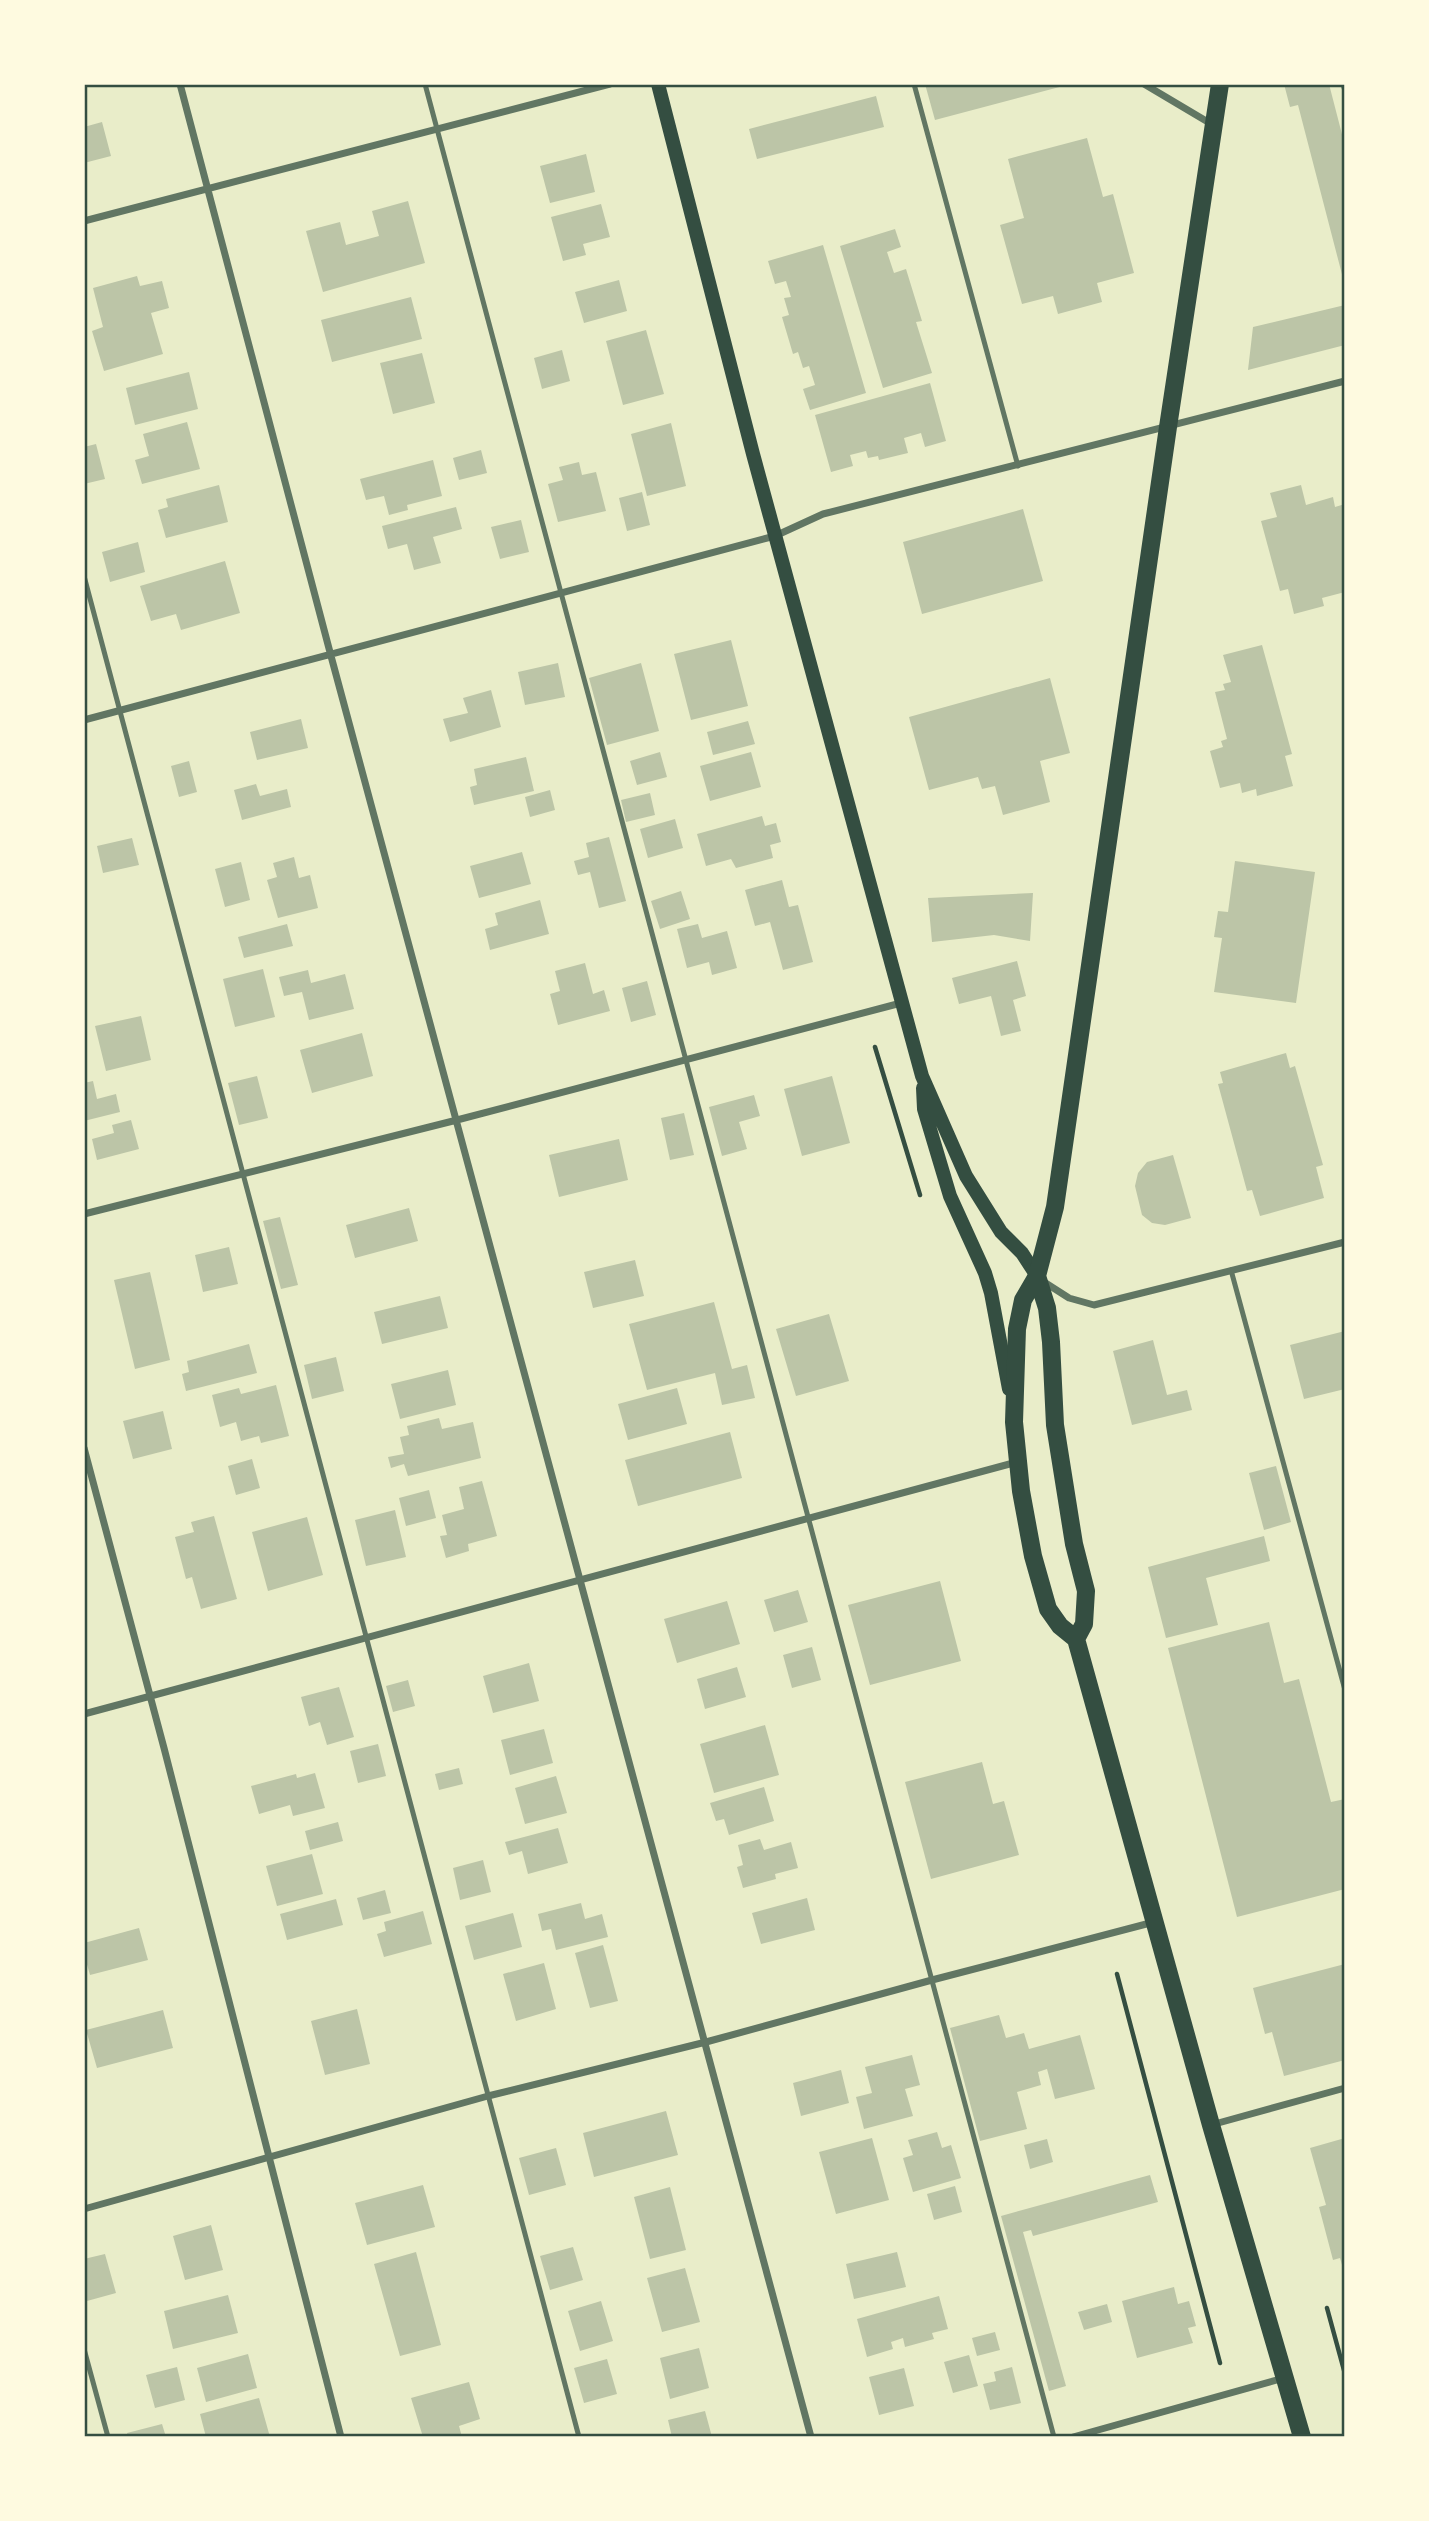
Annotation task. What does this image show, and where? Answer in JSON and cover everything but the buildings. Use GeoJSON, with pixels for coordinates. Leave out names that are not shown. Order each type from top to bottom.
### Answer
{"type":"FeatureCollection","features":[{"type":"Feature","properties":{"kind":"main road"},"geometry":{"type":"LineString","coordinates":[[658,84],[775,536],[922,1076],[966,1176],[1001,1232],[1022,1253],[1037,1276],[1046,1308],[1051,1342],[1055,1426],[1074,1544],[1086,1591],[1084,1624],[1076,1639]]}},
{"type":"Feature","properties":{"kind":"main road"},"geometry":{"type":"LineString","coordinates":[[1014,1422],[1017,1329],[1023,1300],[1037,1276],[1055,1207],[1220,84]]}},
{"type":"Feature","properties":{"kind":"main road"},"geometry":{"type":"LineString","coordinates":[[922,1076],[925,1108],[950,1196],[985,1273],[996,1311],[1033,1556],[1048,1609],[1060,1626],[1076,1639],[1211,2126],[1302,2437]]}},
{"type":"Feature","properties":{"kind":"street"},"geometry":{"type":"LineString","coordinates":[[180,84],[331,656],[811,2437]]}},
{"type":"Feature","properties":{"kind":"street"},"geometry":{"type":"LineString","coordinates":[[84,221],[610,84]]}},
{"type":"Feature","properties":{"kind":"street"},"geometry":{"type":"LineString","coordinates":[[1144,84],[1214,125]]}},
{"type":"Feature","properties":{"kind":"street"},"geometry":{"type":"LineString","coordinates":[[84,720],[775,536],[823,514],[1345,381]]}},
{"type":"Feature","properties":{"kind":"street"},"geometry":{"type":"LineString","coordinates":[[84,1214],[457,1120],[901,1003]]}},
{"type":"Feature","properties":{"kind":"street"},"geometry":{"type":"LineString","coordinates":[[1037,1276],[1069,1298],[1094,1305],[1345,1242]]}},
{"type":"Feature","properties":{"kind":"street"},"geometry":{"type":"LineString","coordinates":[[84,1448],[341,2437]]}},
{"type":"Feature","properties":{"kind":"street"},"geometry":{"type":"LineString","coordinates":[[84,1714],[1017,1462]]}},
{"type":"Feature","properties":{"kind":"street"},"geometry":{"type":"LineString","coordinates":[[84,2209],[488,2096],[706,2042],[1154,1922]]}},
{"type":"Feature","properties":{"kind":"street"},"geometry":{"type":"LineString","coordinates":[[1211,2126],[1345,2088]]}},
{"type":"Feature","properties":{"kind":"street"},"geometry":{"type":"LineString","coordinates":[[1073,2437],[1285,2378]]}},
{"type":"Feature","properties":{"kind":"lane"},"geometry":{"type":"LineString","coordinates":[[425,84],[1054,2437]]}},
{"type":"Feature","properties":{"kind":"lane"},"geometry":{"type":"LineString","coordinates":[[914,84],[1018,466]]}},
{"type":"Feature","properties":{"kind":"lane"},"geometry":{"type":"LineString","coordinates":[[1343,84],[1345,91]]}},
{"type":"Feature","properties":{"kind":"lane"},"geometry":{"type":"LineString","coordinates":[[84,576],[579,2437]]}},
{"type":"Feature","properties":{"kind":"lane"},"geometry":{"type":"LineString","coordinates":[[1231,1270],[1345,1690]]}},
{"type":"Feature","properties":{"kind":"lane"},"geometry":{"type":"LineString","coordinates":[[84,2349],[108,2437]]}},
{"type":"Feature","properties":{"kind":"path"},"geometry":{"type":"LineString","coordinates":[[875,1047],[920,1195]]}},
{"type":"Feature","properties":{"kind":"path"},"geometry":{"type":"LineString","coordinates":[[1116,1974],[1220,2363]]}},
{"type":"Feature","properties":{"kind":"path"},"geometry":{"type":"LineString","coordinates":[[1327,2308],[1345,2374]]}}]}
